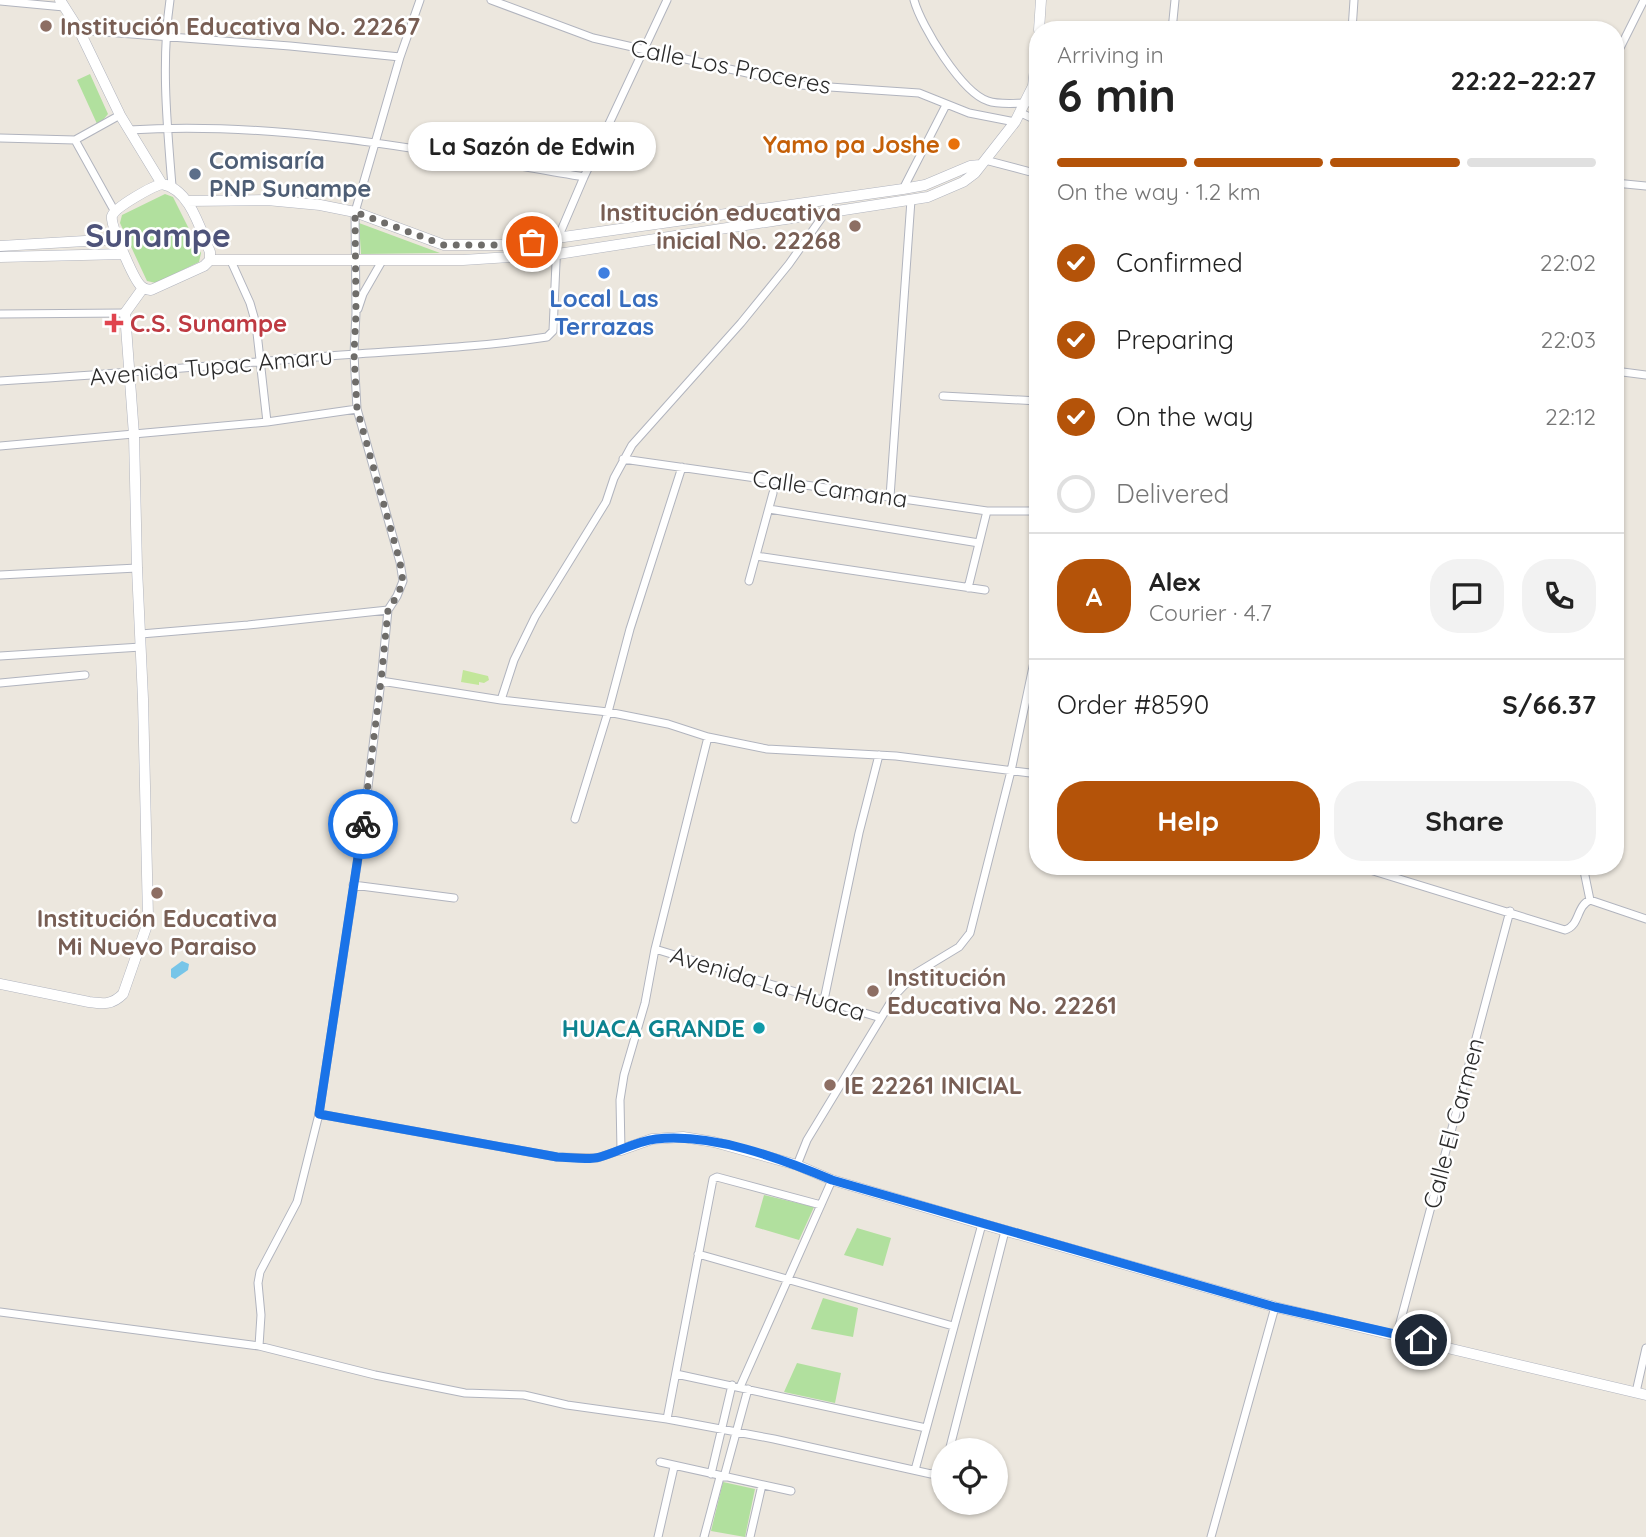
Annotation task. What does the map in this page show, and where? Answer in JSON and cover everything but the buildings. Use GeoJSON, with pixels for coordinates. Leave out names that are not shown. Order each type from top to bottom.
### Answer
{"type":"FeatureCollection","features":[{"type":"Feature","properties":{"kind":"street"},"geometry":{"type":"LineString","coordinates":[[167,185],[165,36],[170,0]]}},
{"type":"Feature","properties":{"kind":"street"},"geometry":{"type":"LineString","coordinates":[[259,1346],[260,1272],[296,1202],[319,1114],[381,681],[388,610],[403,582],[400,562],[357,409],[354,354],[355,212],[400,57],[420,0]]}},
{"type":"Feature","properties":{"kind":"street","name":"Calle Los Proceres"},"geometry":{"type":"LineString","coordinates":[[491,0],[593,38],[800,85],[919,93],[969,113],[1021,113]]}},
{"type":"Feature","properties":{"kind":"street"},"geometry":{"type":"LineString","coordinates":[[558,254],[557,240],[584,177],[667,0]]}},
{"type":"Feature","properties":{"kind":"street"},"geometry":{"type":"LineString","coordinates":[[914,0],[926,29],[961,79],[988,102],[1029,117]]}},
{"type":"Feature","properties":{"kind":"street"},"geometry":{"type":"LineString","coordinates":[[1040,21],[1041,0]]}},
{"type":"Feature","properties":{"kind":"street"},"geometry":{"type":"LineString","coordinates":[[1173,21],[1175,0]]}},
{"type":"Feature","properties":{"kind":"street"},"geometry":{"type":"LineString","coordinates":[[1353,21],[1354,0]]}},
{"type":"Feature","properties":{"kind":"street"},"geometry":{"type":"LineString","coordinates":[[1624,40],[1644,0]]}},
{"type":"Feature","properties":{"kind":"street"},"geometry":{"type":"LineString","coordinates":[[0,1],[62,4],[79,30],[120,115],[167,185],[180,192],[186,201],[210,252],[210,260],[204,266],[151,290],[143,288],[137,281],[112,220],[115,212],[167,185]]}},
{"type":"Feature","properties":{"kind":"street"},"geometry":{"type":"LineString","coordinates":[[79,30],[400,57]]}},
{"type":"Feature","properties":{"kind":"street"},"geometry":{"type":"LineString","coordinates":[[210,260],[382,261],[558,254],[928,197],[963,182],[975,173],[1021,113],[1029,95]]}},
{"type":"Feature","properties":{"kind":"street"},"geometry":{"type":"LineString","coordinates":[[903,189],[946,104]]}},
{"type":"Feature","properties":{"kind":"street"},"geometry":{"type":"LineString","coordinates":[[0,138],[75,140],[120,115]]}},
{"type":"Feature","properties":{"kind":"street"},"geometry":{"type":"LineString","coordinates":[[130,130],[223,130],[376,142],[584,177]]}},
{"type":"Feature","properties":{"kind":"street"},"geometry":{"type":"LineString","coordinates":[[75,140],[115,212]]}},
{"type":"Feature","properties":{"kind":"street"},"geometry":{"type":"LineString","coordinates":[[186,201],[267,201],[320,205],[355,212],[444,245],[507,245],[903,189],[925,185],[982,163],[1029,172]]}},
{"type":"Feature","properties":{"kind":"street"},"geometry":{"type":"LineString","coordinates":[[1624,184],[1646,186]]}},
{"type":"Feature","properties":{"kind":"street"},"geometry":{"type":"LineString","coordinates":[[502,700],[514,660],[535,617],[606,502],[632,444],[773,284],[825,213],[830,200]]}},
{"type":"Feature","properties":{"kind":"street"},"geometry":{"type":"LineString","coordinates":[[890,497],[911,200]]}},
{"type":"Feature","properties":{"kind":"street"},"geometry":{"type":"LineString","coordinates":[[0,246],[119,239]]}},
{"type":"Feature","properties":{"kind":"street"},"geometry":{"type":"LineString","coordinates":[[0,257],[124,254]]}},
{"type":"Feature","properties":{"kind":"street","name":"Avenida Tupac Amaru"},"geometry":{"type":"LineString","coordinates":[[0,381],[130,374],[485,345],[547,337],[553,331],[558,254]]}},
{"type":"Feature","properties":{"kind":"street"},"geometry":{"type":"LineString","coordinates":[[232,261],[256,324],[267,422]]}},
{"type":"Feature","properties":{"kind":"street"},"geometry":{"type":"LineString","coordinates":[[356,313],[363,294],[382,261]]}},
{"type":"Feature","properties":{"kind":"street"},"geometry":{"type":"LineString","coordinates":[[0,984],[104,1004],[114,1002],[122,995],[146,928],[148,917],[141,634],[136,568],[134,435],[125,313],[143,288]]}},
{"type":"Feature","properties":{"kind":"street"},"geometry":{"type":"LineString","coordinates":[[0,314],[125,313]]}},
{"type":"Feature","properties":{"kind":"street"},"geometry":{"type":"LineString","coordinates":[[1624,372],[1646,375]]}},
{"type":"Feature","properties":{"kind":"street"},"geometry":{"type":"LineString","coordinates":[[943,396],[1029,401]]}},
{"type":"Feature","properties":{"kind":"street"},"geometry":{"type":"LineString","coordinates":[[0,446],[267,422],[357,409]]}},
{"type":"Feature","properties":{"kind":"street","name":"Calle Camana"},"geometry":{"type":"LineString","coordinates":[[623,459],[987,511],[1029,511]]}},
{"type":"Feature","properties":{"kind":"street"},"geometry":{"type":"LineString","coordinates":[[575,819],[630,629],[682,467]]}},
{"type":"Feature","properties":{"kind":"street"},"geometry":{"type":"LineString","coordinates":[[749,581],[773,493]]}},
{"type":"Feature","properties":{"kind":"street"},"geometry":{"type":"LineString","coordinates":[[769,509],[979,543]]}},
{"type":"Feature","properties":{"kind":"street"},"geometry":{"type":"LineString","coordinates":[[968,588],[987,511]]}},
{"type":"Feature","properties":{"kind":"street"},"geometry":{"type":"LineString","coordinates":[[756,556],[985,590]]}},
{"type":"Feature","properties":{"kind":"street"},"geometry":{"type":"LineString","coordinates":[[0,575],[136,568]]}},
{"type":"Feature","properties":{"kind":"street"},"geometry":{"type":"LineString","coordinates":[[141,634],[388,610]]}},
{"type":"Feature","properties":{"kind":"street"},"geometry":{"type":"LineString","coordinates":[[0,656],[141,647]]}},
{"type":"Feature","properties":{"kind":"street"},"geometry":{"type":"LineString","coordinates":[[0,683],[85,676]]}},
{"type":"Feature","properties":{"kind":"street"},"geometry":{"type":"LineString","coordinates":[[381,681],[502,700],[608,712],[766,749],[879,755],[1029,773]]}},
{"type":"Feature","properties":{"kind":"street"},"geometry":{"type":"LineString","coordinates":[[797,1165],[807,1140],[895,995],[916,973],[959,947],[970,933],[1011,771],[1029,686]]}},
{"type":"Feature","properties":{"kind":"street"},"geometry":{"type":"LineString","coordinates":[[621,1150],[620,1100],[624,1075],[645,1003],[655,949],[708,737]]}},
{"type":"Feature","properties":{"kind":"street"},"geometry":{"type":"LineString","coordinates":[[824,1000],[859,833],[879,755]]}},
{"type":"Feature","properties":{"kind":"street"},"geometry":{"type":"LineString","coordinates":[[1388,875],[1568,929],[1574,925],[1581,908],[1588,900],[1584,875]]}},
{"type":"Feature","properties":{"kind":"street"},"geometry":{"type":"LineString","coordinates":[[353,885],[454,898]]}},
{"type":"Feature","properties":{"kind":"street"},"geometry":{"type":"LineString","coordinates":[[1588,900],[1646,919]]}},
{"type":"Feature","properties":{"kind":"street","name":"Calle El Carmen"},"geometry":{"type":"LineString","coordinates":[[1397,1334],[1510,911]]}},
{"type":"Feature","properties":{"kind":"street","name":"Avenida La Huaca"},"geometry":{"type":"LineString","coordinates":[[655,949],[881,1018]]}},
{"type":"Feature","properties":{"kind":"street"},"geometry":{"type":"LineString","coordinates":[[319,1114],[557,1157],[597,1158],[652,1139],[682,1137],[714,1142],[797,1165],[832,1180],[1005,1231],[1275,1307],[1641,1394],[1646,1348]]}},
{"type":"Feature","properties":{"kind":"street"},"geometry":{"type":"LineString","coordinates":[[667,1419],[713,1179],[717,1177],[821,1205]]}},
{"type":"Feature","properties":{"kind":"street"},"geometry":{"type":"LineString","coordinates":[[711,1474],[723,1429],[740,1387],[832,1180]]}},
{"type":"Feature","properties":{"kind":"street"},"geometry":{"type":"LineString","coordinates":[[915,1471],[982,1224]]}},
{"type":"Feature","properties":{"kind":"street"},"geometry":{"type":"LineString","coordinates":[[952,1438],[1005,1231]]}},
{"type":"Feature","properties":{"kind":"street"},"geometry":{"type":"LineString","coordinates":[[698,1254],[953,1326]]}},
{"type":"Feature","properties":{"kind":"street"},"geometry":{"type":"LineString","coordinates":[[1211,1537],[1275,1307]]}},
{"type":"Feature","properties":{"kind":"street"},"geometry":{"type":"LineString","coordinates":[[0,1312],[259,1346],[374,1375],[465,1394],[524,1395],[567,1405],[667,1419],[931,1473]]}},
{"type":"Feature","properties":{"kind":"street"},"geometry":{"type":"LineString","coordinates":[[676,1374],[926,1428]]}},
{"type":"Feature","properties":{"kind":"street"},"geometry":{"type":"LineString","coordinates":[[704,1537],[738,1432],[740,1387]]}},
{"type":"Feature","properties":{"kind":"street"},"geometry":{"type":"LineString","coordinates":[[660,1462],[791,1491]]}},
{"type":"Feature","properties":{"kind":"street"},"geometry":{"type":"LineString","coordinates":[[658,1537],[674,1466]]}},
{"type":"Feature","properties":{"kind":"street"},"geometry":{"type":"LineString","coordinates":[[750,1537],[762,1485]]}},
{"type":"Feature","properties":{"kind":"green space"},"geometry":{"type":"Polygon","coordinates":[[[90,74],[108,114],[98,126],[77,80],[90,74]]]}},
{"type":"Feature","properties":{"kind":"green space"},"geometry":{"type":"Polygon","coordinates":[[[165,194],[173,197],[201,253],[199,262],[156,283],[147,281],[120,223],[122,215],[165,194]]]}},
{"type":"Feature","properties":{"kind":"green space"},"geometry":{"type":"Polygon","coordinates":[[[359,223],[440,253],[361,254],[359,223]]]}},
{"type":"Feature","properties":{"kind":"green space"},"geometry":{"type":"Polygon","coordinates":[[[463,670],[488,676],[489,680],[479,682],[479,685],[461,682],[463,670]]]}},
{"type":"Feature","properties":{"kind":"green space"},"geometry":{"type":"Polygon","coordinates":[[[764,1195],[814,1207],[799,1240],[755,1227],[764,1195]]]}},
{"type":"Feature","properties":{"kind":"green space"},"geometry":{"type":"Polygon","coordinates":[[[857,1228],[891,1238],[883,1266],[844,1255],[857,1228]]]}},
{"type":"Feature","properties":{"kind":"green space"},"geometry":{"type":"Polygon","coordinates":[[[823,1298],[858,1308],[853,1337],[811,1329],[823,1298]]]}},
{"type":"Feature","properties":{"kind":"green space"},"geometry":{"type":"Polygon","coordinates":[[[797,1363],[841,1373],[835,1403],[784,1392],[797,1363]]]}},
{"type":"Feature","properties":{"kind":"green space"},"geometry":{"type":"Polygon","coordinates":[[[723,1482],[755,1489],[745,1537],[711,1531],[723,1482]]]}},
{"type":"Feature","properties":{"kind":"water"},"geometry":{"type":"Polygon","coordinates":[[[182,961],[189,964],[188,970],[175,979],[171,977],[171,969],[182,961]]]}},
{"type":"Feature","properties":{"kind":"way so far"},"geometry":{"type":"LineString","coordinates":[[363,824],[388,610],[403,582],[400,562],[357,409],[354,354],[355,212],[444,245],[507,245],[532,242]]}},
{"type":"Feature","properties":{"kind":"place","name":"Institución Educativa No. 22267"},"geometry":{"type":"Point","coordinates":[46,26]}},
{"type":"Feature","properties":{"kind":"place","name":"Yamo pa Joshe"},"geometry":{"type":"Point","coordinates":[954,144]}},
{"type":"Feature","properties":{"kind":"place","name":"Comisaría PNP Sunampe"},"geometry":{"type":"Point","coordinates":[195,174]}},
{"type":"Feature","properties":{"kind":"place","name":"Institución educativa inicial No. 22268"},"geometry":{"type":"Point","coordinates":[855,226]}},
{"type":"Feature","properties":{"kind":"place","name":"La Sazón de Edwin"},"geometry":{"type":"Point","coordinates":[532,242]}},
{"type":"Feature","properties":{"kind":"place","name":"Local Las Terrazas"},"geometry":{"type":"Point","coordinates":[604,273]}},
{"type":"Feature","properties":{"kind":"place","name":"C.S. Sunampe"},"geometry":{"type":"Point","coordinates":[114,323]}},
{"type":"Feature","properties":{"kind":"place","name":"Institución Educativa Mi Nuevo Paraiso"},"geometry":{"type":"Point","coordinates":[157,893]}},
{"type":"Feature","properties":{"kind":"place","name":"Institución Educativa No. 22261"},"geometry":{"type":"Point","coordinates":[873,991]}},
{"type":"Feature","properties":{"kind":"place","name":"HUACA GRANDE"},"geometry":{"type":"Point","coordinates":[759,1028]}},
{"type":"Feature","properties":{"kind":"place","name":"IE 22261 INICIAL"},"geometry":{"type":"Point","coordinates":[830,1085]}},
{"type":"Feature","properties":{"kind":"district","name":"Sunampe"},"geometry":{"type":"Point","coordinates":[158,235]}},
{"type":"Feature","properties":{"kind":"route"},"geometry":{"type":"LineString","coordinates":[[363,824],[319,1114],[557,1157],[597,1158],[652,1139],[682,1137],[714,1142],[797,1165],[832,1180],[1275,1307],[1421,1340]]}}]}
